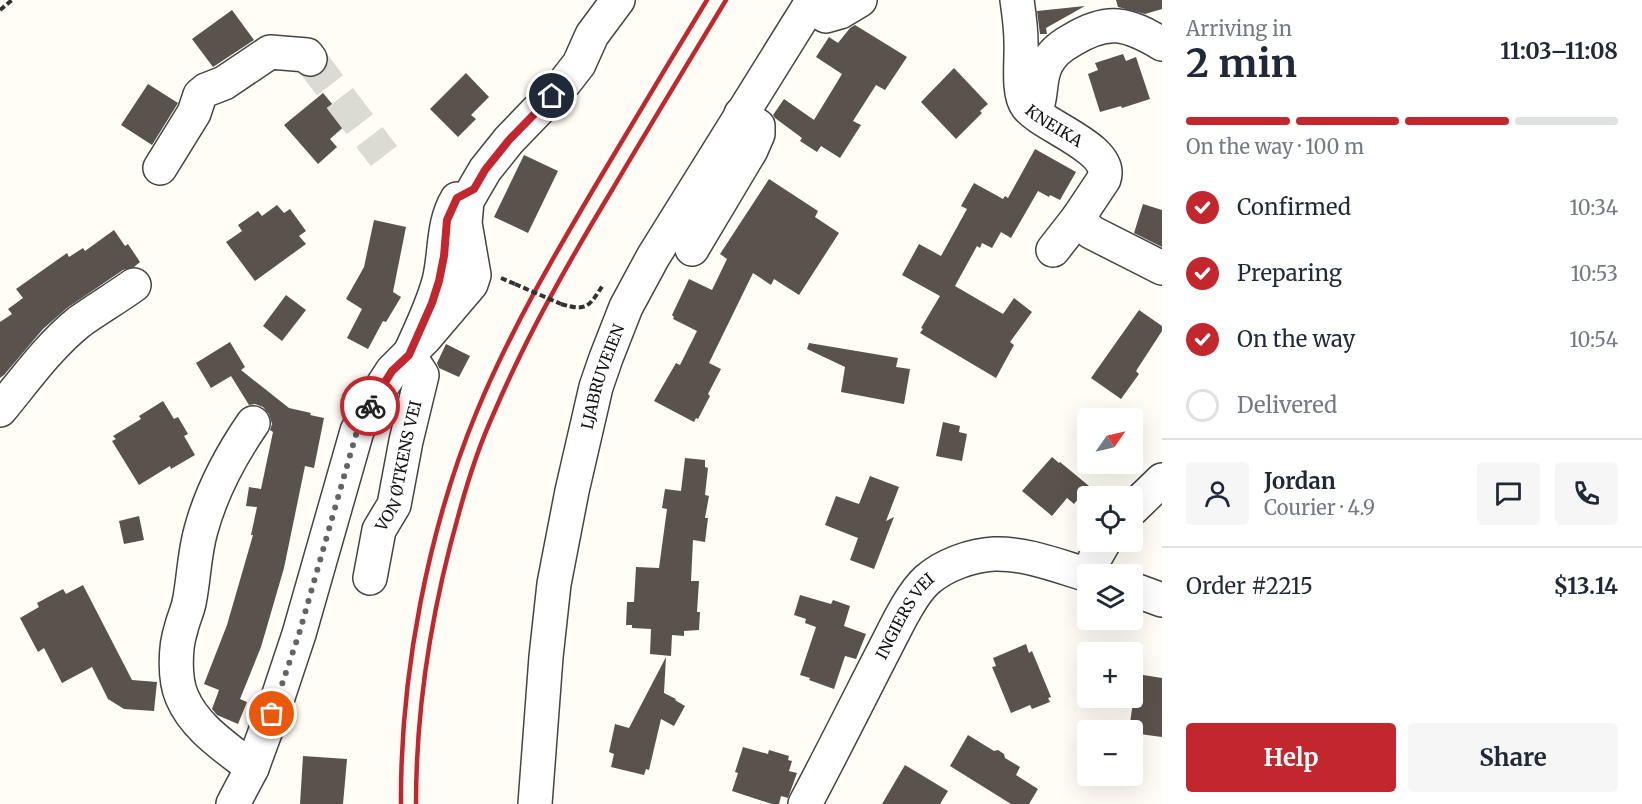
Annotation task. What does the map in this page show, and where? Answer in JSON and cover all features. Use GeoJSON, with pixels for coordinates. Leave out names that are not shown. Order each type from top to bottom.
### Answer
{"type":"FeatureCollection","features":[{"type":"Feature","properties":{"kind":"street"},"geometry":{"type":"LineString","coordinates":[[233,804],[252,768],[299,634],[357,431],[387,378],[471,284],[474,275],[465,223],[467,201],[485,170],[509,140],[565,82],[579,64],[592,35],[618,0]]}},
{"type":"Feature","properties":{"kind":"street"},"geometry":{"type":"LineString","coordinates":[[811,3],[826,16],[840,12],[860,0]]}},
{"type":"Feature","properties":{"kind":"street","name":"KNEIKA"},"geometry":{"type":"LineString","coordinates":[[1017,0],[1021,25],[1020,83],[1027,106],[1060,131],[1087,147],[1105,166],[1104,179],[1066,233],[1091,232],[1162,268]]}},
{"type":"Feature","properties":{"kind":"street","name":"LJABRUVEIEN"},"geometry":{"type":"LineString","coordinates":[[535,804],[554,584],[596,387],[616,331],[637,286],[664,238],[749,119],[811,3]]}},
{"type":"Feature","properties":{"kind":"street"},"geometry":{"type":"LineString","coordinates":[[1035,113],[1045,66],[1052,56],[1069,41],[1086,31],[1098,27],[1117,26],[1134,29],[1162,44]]}},
{"type":"Feature","properties":{"kind":"street"},"geometry":{"type":"LineString","coordinates":[[692,249],[751,150],[758,134],[758,126],[749,119],[804,56],[808,42]]}},
{"type":"Feature","properties":{"kind":"street"},"geometry":{"type":"LineString","coordinates":[[160,168],[194,112],[200,95],[206,90],[224,83],[270,52],[307,55],[310,59]]}},
{"type":"Feature","properties":{"kind":"street"},"geometry":{"type":"LineString","coordinates":[[0,410],[32,369],[68,333],[80,322],[134,285]]}},
{"type":"Feature","properties":{"kind":"street","name":"VON ØTKENS VEI"},"geometry":{"type":"LineString","coordinates":[[370,578],[380,530],[394,506],[406,441],[422,375],[409,355]]}},
{"type":"Feature","properties":{"kind":"street"},"geometry":{"type":"LineString","coordinates":[[252,768],[201,727],[187,709],[178,686],[177,649],[206,515],[227,467],[253,423]]}},
{"type":"Feature","properties":{"kind":"street"},"geometry":{"type":"LineString","coordinates":[[1143,498],[1162,480]]}},
{"type":"Feature","properties":{"kind":"street","name":"INGIERS VEI"},"geometry":{"type":"LineString","coordinates":[[805,804],[898,624],[927,580],[948,567],[968,559],[993,554],[1016,555],[1077,572]]}},
{"type":"Feature","properties":{"kind":"street"},"geometry":{"type":"LineString","coordinates":[[1143,593],[1162,600]]}},
{"type":"Feature","properties":{"kind":"path"},"geometry":{"type":"LineString","coordinates":[[0,10],[12,0]]}},
{"type":"Feature","properties":{"kind":"path"},"geometry":{"type":"LineString","coordinates":[[515,284],[561,304]]}},
{"type":"Feature","properties":{"kind":"building"},"geometry":{"type":"Polygon","coordinates":[[[1116,0],[1162,0],[1162,9],[1145,14],[1118,7],[1116,0]]]}},
{"type":"Feature","properties":{"kind":"building"},"geometry":{"type":"Polygon","coordinates":[[[1085,6],[1046,28],[1047,34],[1040,34],[1037,11],[1085,6]]]}},
{"type":"Feature","properties":{"kind":"building"},"geometry":{"type":"Polygon","coordinates":[[[232,10],[254,40],[213,67],[192,39],[232,10]]]}},
{"type":"Feature","properties":{"kind":"building"},"geometry":{"type":"Polygon","coordinates":[[[855,25],[907,57],[885,90],[876,85],[853,121],[861,125],[840,158],[821,146],[817,152],[800,141],[802,138],[773,115],[784,99],[814,120],[842,74],[816,57],[829,37],[838,43],[855,25]]]}},
{"type":"Feature","properties":{"kind":"building"},"geometry":{"type":"Polygon","coordinates":[[[1123,54],[1126,61],[1136,57],[1150,99],[1100,112],[1088,74],[1098,70],[1095,63],[1123,54]]]}},
{"type":"Feature","properties":{"kind":"building"},"geometry":{"type":"Polygon","coordinates":[[[954,68],[988,104],[956,139],[921,102],[954,68]]]}},
{"type":"Feature","properties":{"kind":"building"},"geometry":{"type":"Polygon","coordinates":[[[466,73],[489,97],[471,115],[476,119],[458,137],[430,109],[466,73]]]}},
{"type":"Feature","properties":{"kind":"building"},"geometry":{"type":"Polygon","coordinates":[[[148,84],[178,103],[152,145],[121,125],[148,84]]]}},
{"type":"Feature","properties":{"kind":"building"},"geometry":{"type":"Polygon","coordinates":[[[323,93],[348,123],[330,139],[337,147],[318,164],[284,125],[323,93]]]}},
{"type":"Feature","properties":{"kind":"building"},"geometry":{"type":"Polygon","coordinates":[[[1035,149],[1076,172],[1060,200],[1038,191],[1011,238],[1001,232],[992,248],[982,243],[980,248],[977,246],[955,286],[1003,314],[1014,298],[1032,312],[1010,342],[1014,345],[996,378],[920,333],[940,296],[902,275],[919,244],[941,256],[967,209],[961,206],[974,183],[1003,199],[1005,196],[1008,198],[1035,149]]]}},
{"type":"Feature","properties":{"kind":"building"},"geometry":{"type":"Polygon","coordinates":[[[524,155],[558,171],[528,233],[494,217],[524,155]]]}},
{"type":"Feature","properties":{"kind":"building"},"geometry":{"type":"Polygon","coordinates":[[[769,179],[818,211],[815,217],[839,233],[799,295],[774,279],[771,285],[753,273],[709,363],[721,369],[708,394],[710,396],[698,419],[696,418],[694,422],[654,401],[676,363],[680,365],[697,331],[673,319],[672,315],[689,279],[712,290],[727,259],[720,254],[769,179]]]}},
{"type":"Feature","properties":{"kind":"building"},"geometry":{"type":"Polygon","coordinates":[[[1143,204],[1162,210],[1162,247],[1134,233],[1143,204]]]}},
{"type":"Feature","properties":{"kind":"building"},"geometry":{"type":"Polygon","coordinates":[[[277,205],[284,213],[290,209],[306,231],[299,236],[306,244],[255,281],[226,242],[242,231],[238,225],[258,211],[262,216],[277,205]]]}},
{"type":"Feature","properties":{"kind":"building"},"geometry":{"type":"Polygon","coordinates":[[[374,220],[406,227],[393,292],[401,297],[386,322],[383,321],[368,349],[347,338],[362,309],[346,299],[364,267],[374,220]]]}},
{"type":"Feature","properties":{"kind":"building"},"geometry":{"type":"Polygon","coordinates":[[[114,230],[125,246],[128,244],[140,262],[134,267],[123,270],[67,308],[43,329],[0,378],[0,322],[12,314],[8,309],[23,298],[16,289],[67,253],[69,257],[83,248],[85,251],[114,230]]]}},
{"type":"Feature","properties":{"kind":"building"},"geometry":{"type":"Polygon","coordinates":[[[286,295],[306,310],[282,341],[263,326],[286,295]]]}},
{"type":"Feature","properties":{"kind":"building"},"geometry":{"type":"Polygon","coordinates":[[[1139,310],[1162,326],[1162,331],[1136,371],[1139,374],[1121,399],[1091,378],[1139,310]]]}},
{"type":"Feature","properties":{"kind":"building"},"geometry":{"type":"Polygon","coordinates":[[[230,342],[245,367],[241,370],[289,408],[324,418],[314,468],[305,466],[284,568],[261,647],[240,699],[247,702],[238,724],[217,715],[212,709],[219,690],[204,684],[227,625],[253,535],[251,535],[257,507],[246,506],[249,487],[261,489],[273,432],[270,430],[272,424],[269,414],[263,407],[255,404],[249,405],[231,376],[211,388],[196,363],[230,342]]]}},
{"type":"Feature","properties":{"kind":"building"},"geometry":{"type":"Polygon","coordinates":[[[809,343],[898,358],[896,367],[910,369],[904,404],[841,392],[845,367],[807,349],[809,343]]]}},
{"type":"Feature","properties":{"kind":"building"},"geometry":{"type":"Polygon","coordinates":[[[446,344],[470,356],[459,377],[439,368],[437,363],[446,344]]]}},
{"type":"Feature","properties":{"kind":"building"},"geometry":{"type":"Polygon","coordinates":[[[163,401],[174,419],[178,417],[188,434],[184,436],[195,455],[171,469],[170,466],[139,485],[112,441],[116,439],[113,436],[141,419],[139,416],[163,401]]]}},
{"type":"Feature","properties":{"kind":"building"},"geometry":{"type":"Polygon","coordinates":[[[943,422],[960,426],[959,432],[967,434],[962,461],[936,456],[943,422]]]}},
{"type":"Feature","properties":{"kind":"building"},"geometry":{"type":"Polygon","coordinates":[[[1052,457],[1089,486],[1077,486],[1077,500],[1074,504],[1067,498],[1052,516],[1022,491],[1052,457]]]}},
{"type":"Feature","properties":{"kind":"building"},"geometry":{"type":"Polygon","coordinates":[[[685,458],[705,460],[705,467],[708,468],[705,495],[709,496],[705,518],[708,518],[705,542],[693,540],[691,581],[699,581],[697,612],[700,612],[699,630],[684,631],[684,636],[672,635],[671,656],[650,654],[651,629],[632,628],[632,625],[626,625],[627,602],[634,602],[636,567],[659,568],[667,509],[662,508],[665,489],[681,491],[685,458]]]}},
{"type":"Feature","properties":{"kind":"building"},"geometry":{"type":"Polygon","coordinates":[[[870,476],[899,487],[886,521],[894,517],[874,569],[850,560],[858,538],[825,525],[836,496],[859,504],[870,476]]]}},
{"type":"Feature","properties":{"kind":"building"},"geometry":{"type":"Polygon","coordinates":[[[139,516],[144,540],[124,544],[119,521],[139,516]]]}},
{"type":"Feature","properties":{"kind":"building"},"geometry":{"type":"Polygon","coordinates":[[[83,585],[132,680],[157,682],[154,711],[124,709],[108,699],[92,667],[62,683],[44,648],[38,652],[20,618],[39,607],[37,603],[63,589],[66,594],[83,585]]]}},
{"type":"Feature","properties":{"kind":"building"},"geometry":{"type":"Polygon","coordinates":[[[800,595],[831,604],[833,600],[850,606],[844,626],[866,634],[856,659],[845,656],[834,689],[800,675],[816,627],[805,623],[806,619],[794,615],[800,595]]]}},
{"type":"Feature","properties":{"kind":"building"},"geometry":{"type":"Polygon","coordinates":[[[1026,644],[1029,653],[1032,651],[1051,697],[1048,698],[1050,702],[1032,709],[1030,705],[1011,713],[992,667],[996,666],[993,658],[1026,644]]]}},
{"type":"Feature","properties":{"kind":"building"},"geometry":{"type":"Polygon","coordinates":[[[666,657],[664,693],[685,706],[674,726],[661,719],[649,770],[646,769],[644,775],[611,767],[614,754],[609,752],[615,724],[629,728],[666,657]]]}},
{"type":"Feature","properties":{"kind":"building"},"geometry":{"type":"Polygon","coordinates":[[[1143,675],[1162,678],[1162,737],[1143,734],[1143,720],[1130,720],[1132,708],[1143,708],[1143,675]]]}},
{"type":"Feature","properties":{"kind":"building"},"geometry":{"type":"Polygon","coordinates":[[[968,735],[994,751],[998,750],[1004,754],[1005,758],[1020,767],[1016,775],[1038,789],[1029,804],[1011,804],[950,766],[968,735]]]}},
{"type":"Feature","properties":{"kind":"building"},"geometry":{"type":"Polygon","coordinates":[[[743,747],[768,754],[769,750],[789,756],[788,760],[792,761],[789,771],[797,773],[788,798],[781,796],[779,804],[772,804],[732,791],[743,747]]]}},
{"type":"Feature","properties":{"kind":"building"},"geometry":{"type":"Polygon","coordinates":[[[303,756],[347,759],[343,804],[300,804],[303,756]]]}},
{"type":"Feature","properties":{"kind":"building"},"geometry":{"type":"Polygon","coordinates":[[[905,765],[948,791],[940,804],[882,804],[905,765]]]}},
{"type":"Feature","properties":{"kind":"tunnel"},"geometry":{"type":"LineString","coordinates":[[310,59],[384,156]]}},
{"type":"Feature","properties":{"kind":"railway"},"geometry":{"type":"LineString","coordinates":[[401,804],[406,705],[420,604],[444,504],[477,411],[534,292],[707,0]]}},
{"type":"Feature","properties":{"kind":"railway"},"geometry":{"type":"LineString","coordinates":[[416,804],[419,731],[427,657],[449,549],[483,439],[519,357],[564,273],[726,0]]}},
{"type":"Feature","properties":{"kind":"way so far"},"geometry":{"type":"LineString","coordinates":[[272,714],[299,634],[357,431],[370,406]]}},
{"type":"Feature","properties":{"kind":"route"},"geometry":{"type":"LineString","coordinates":[[370,406],[392,371],[409,355],[432,303],[444,256],[447,220],[457,198],[474,189],[485,170],[509,140],[552,96]]}}]}
